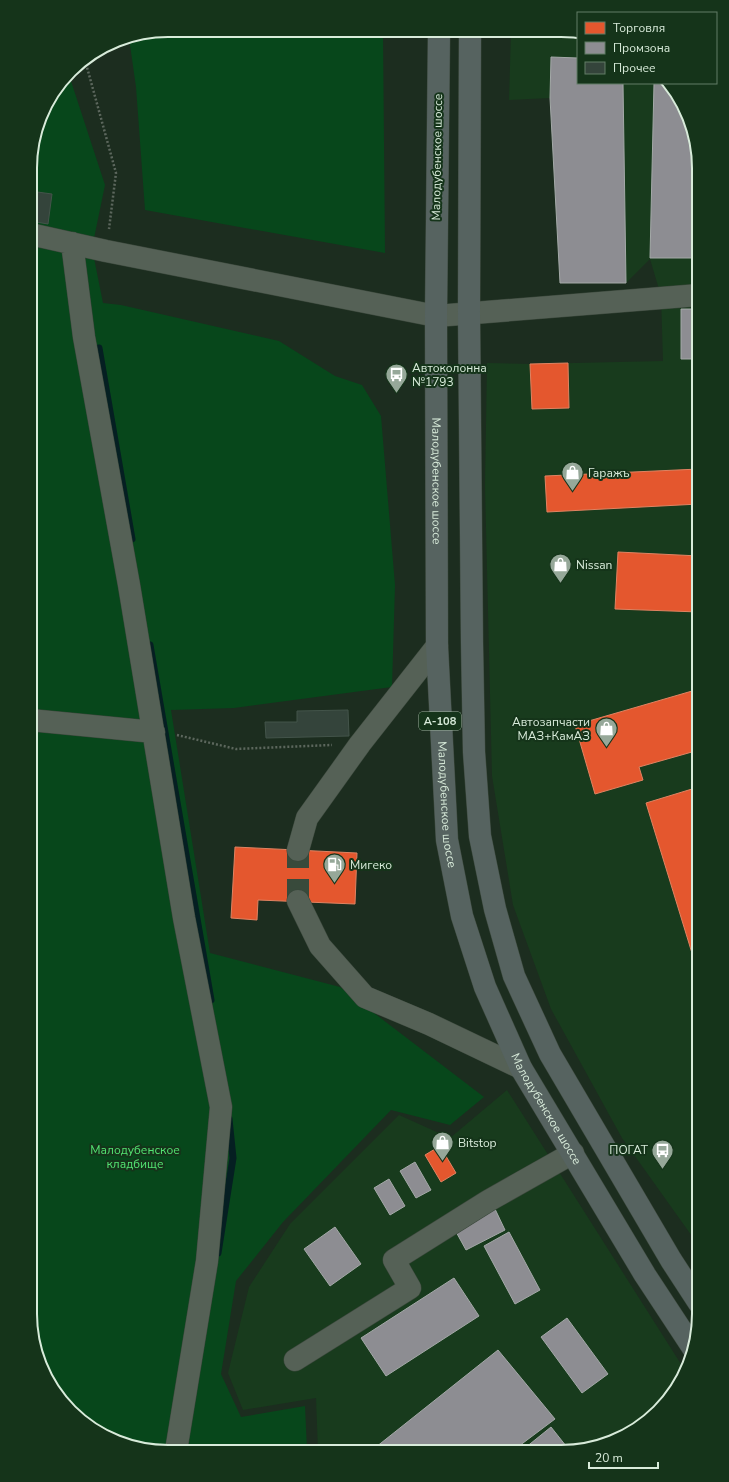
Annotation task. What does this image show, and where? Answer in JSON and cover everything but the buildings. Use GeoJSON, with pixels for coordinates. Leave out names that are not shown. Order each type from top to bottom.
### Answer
{"type":"FeatureCollection","features":[{"type":"Feature","properties":{"kind":"highway","name":"Малодубенское шоссе"},"geometry":{"type":"LineString","coordinates":[[438,37],[436,316],[437,646],[447,840],[462,916],[485,987],[521,1068],[573,1152],[645,1275],[689,1341]]}},
{"type":"Feature","properties":{"kind":"highway","name":"А-108"},"geometry":{"type":"LineString","coordinates":[[470,37],[469,313],[474,752],[480,836],[494,909],[514,976],[550,1054],[671,1260],[692,1292]]}},
{"type":"Feature","properties":{"kind":"lane"},"geometry":{"type":"LineString","coordinates":[[37,236],[106,251],[436,316],[692,296]]}},
{"type":"Feature","properties":{"kind":"lane"},"geometry":{"type":"LineString","coordinates":[[72,243],[84,337],[163,733],[184,918],[221,1107],[207,1260],[177,1445]]}},
{"type":"Feature","properties":{"kind":"lane"},"geometry":{"type":"LineString","coordinates":[[298,850],[307,818],[360,744],[437,646]]}},
{"type":"Feature","properties":{"kind":"lane"},"geometry":{"type":"LineString","coordinates":[[37,721],[163,733]]}},
{"type":"Feature","properties":{"kind":"lane"},"geometry":{"type":"LineString","coordinates":[[298,901],[320,946],[365,997],[429,1024],[521,1068]]}},
{"type":"Feature","properties":{"kind":"lane"},"geometry":{"type":"LineString","coordinates":[[295,1360],[410,1288],[394,1260],[488,1201],[573,1152]]}},
{"type":"Feature","properties":{"kind":"path"},"geometry":{"type":"LineString","coordinates":[[87,66],[116,173],[106,251]]}},
{"type":"Feature","properties":{"kind":"path"},"geometry":{"type":"LineString","coordinates":[[163,733],[236,749],[360,744]]}},
{"type":"Feature","properties":{"kind":"shaded area"},"geometry":{"type":"Polygon","coordinates":[[[511,37],[577,38],[577,84],[661,84],[670,95],[689,144],[692,159],[692,1236],[622,1138],[551,1009],[513,905],[492,776],[485,486],[487,363],[530,364],[663,361],[661,296],[650,259],[626,283],[560,283],[550,98],[509,100],[511,37]]]}},
{"type":"Feature","properties":{"kind":"shaded area"},"geometry":{"type":"Polygon","coordinates":[[[507,1090],[682,1365],[665,1394],[634,1423],[603,1438],[570,1445],[318,1445],[316,1398],[243,1410],[228,1373],[249,1287],[290,1224],[399,1115],[450,1138],[507,1090]]]}},
{"type":"Feature","properties":{"kind":"green space"},"geometry":{"type":"Polygon","coordinates":[[[159,37],[383,37],[385,253],[145,210],[136,87],[130,43],[142,40],[159,37]]]}},
{"type":"Feature","properties":{"kind":"green space","name":"Малодубенское кладбище"},"geometry":{"type":"Polygon","coordinates":[[[71,81],[105,185],[92,248],[103,303],[121,305],[279,341],[335,376],[362,385],[381,416],[395,585],[392,687],[234,708],[171,710],[210,953],[340,987],[484,1097],[450,1125],[391,1110],[283,1222],[236,1281],[221,1374],[241,1417],[305,1406],[307,1445],[168,1445],[134,1441],[95,1423],[70,1400],[59,1387],[51,1372],[44,1356],[40,1340],[37,1323],[37,159],[41,134],[47,118],[59,95],[71,81]]]}},
{"type":"Feature","properties":{"kind":"waterway"},"geometry":{"type":"LineString","coordinates":[[99,348],[132,539]]}},
{"type":"Feature","properties":{"kind":"waterway"},"geometry":{"type":"LineString","coordinates":[[150,645],[211,1000]]}},
{"type":"Feature","properties":{"kind":"waterway"},"geometry":{"type":"LineString","coordinates":[[218,1253],[233,1158],[229,1119]]}},
{"type":"Feature","properties":{"kind":"tunnel"},"geometry":{"type":"LineString","coordinates":[[298,850],[298,901]]}},
{"type":"Feature","properties":{"kind":"place","name":"Автоколонна №1793"},"geometry":{"type":"Point","coordinates":[396,394]}},
{"type":"Feature","properties":{"kind":"place","name":"Гаражъ"},"geometry":{"type":"Point","coordinates":[572,492]}},
{"type":"Feature","properties":{"kind":"place","name":"Nissan"},"geometry":{"type":"Point","coordinates":[561,584]}},
{"type":"Feature","properties":{"kind":"place","name":"Автозапчасти МАЗ+КамАЗ"},"geometry":{"type":"Point","coordinates":[606,748]}},
{"type":"Feature","properties":{"kind":"place","name":"Мигеко"},"geometry":{"type":"Point","coordinates":[335,884]}},
{"type":"Feature","properties":{"kind":"place","name":"Bitstop"},"geometry":{"type":"Point","coordinates":[443,1162]}},
{"type":"Feature","properties":{"kind":"place","name":"ПОГАТ"},"geometry":{"type":"Point","coordinates":[663,1170]}}]}
